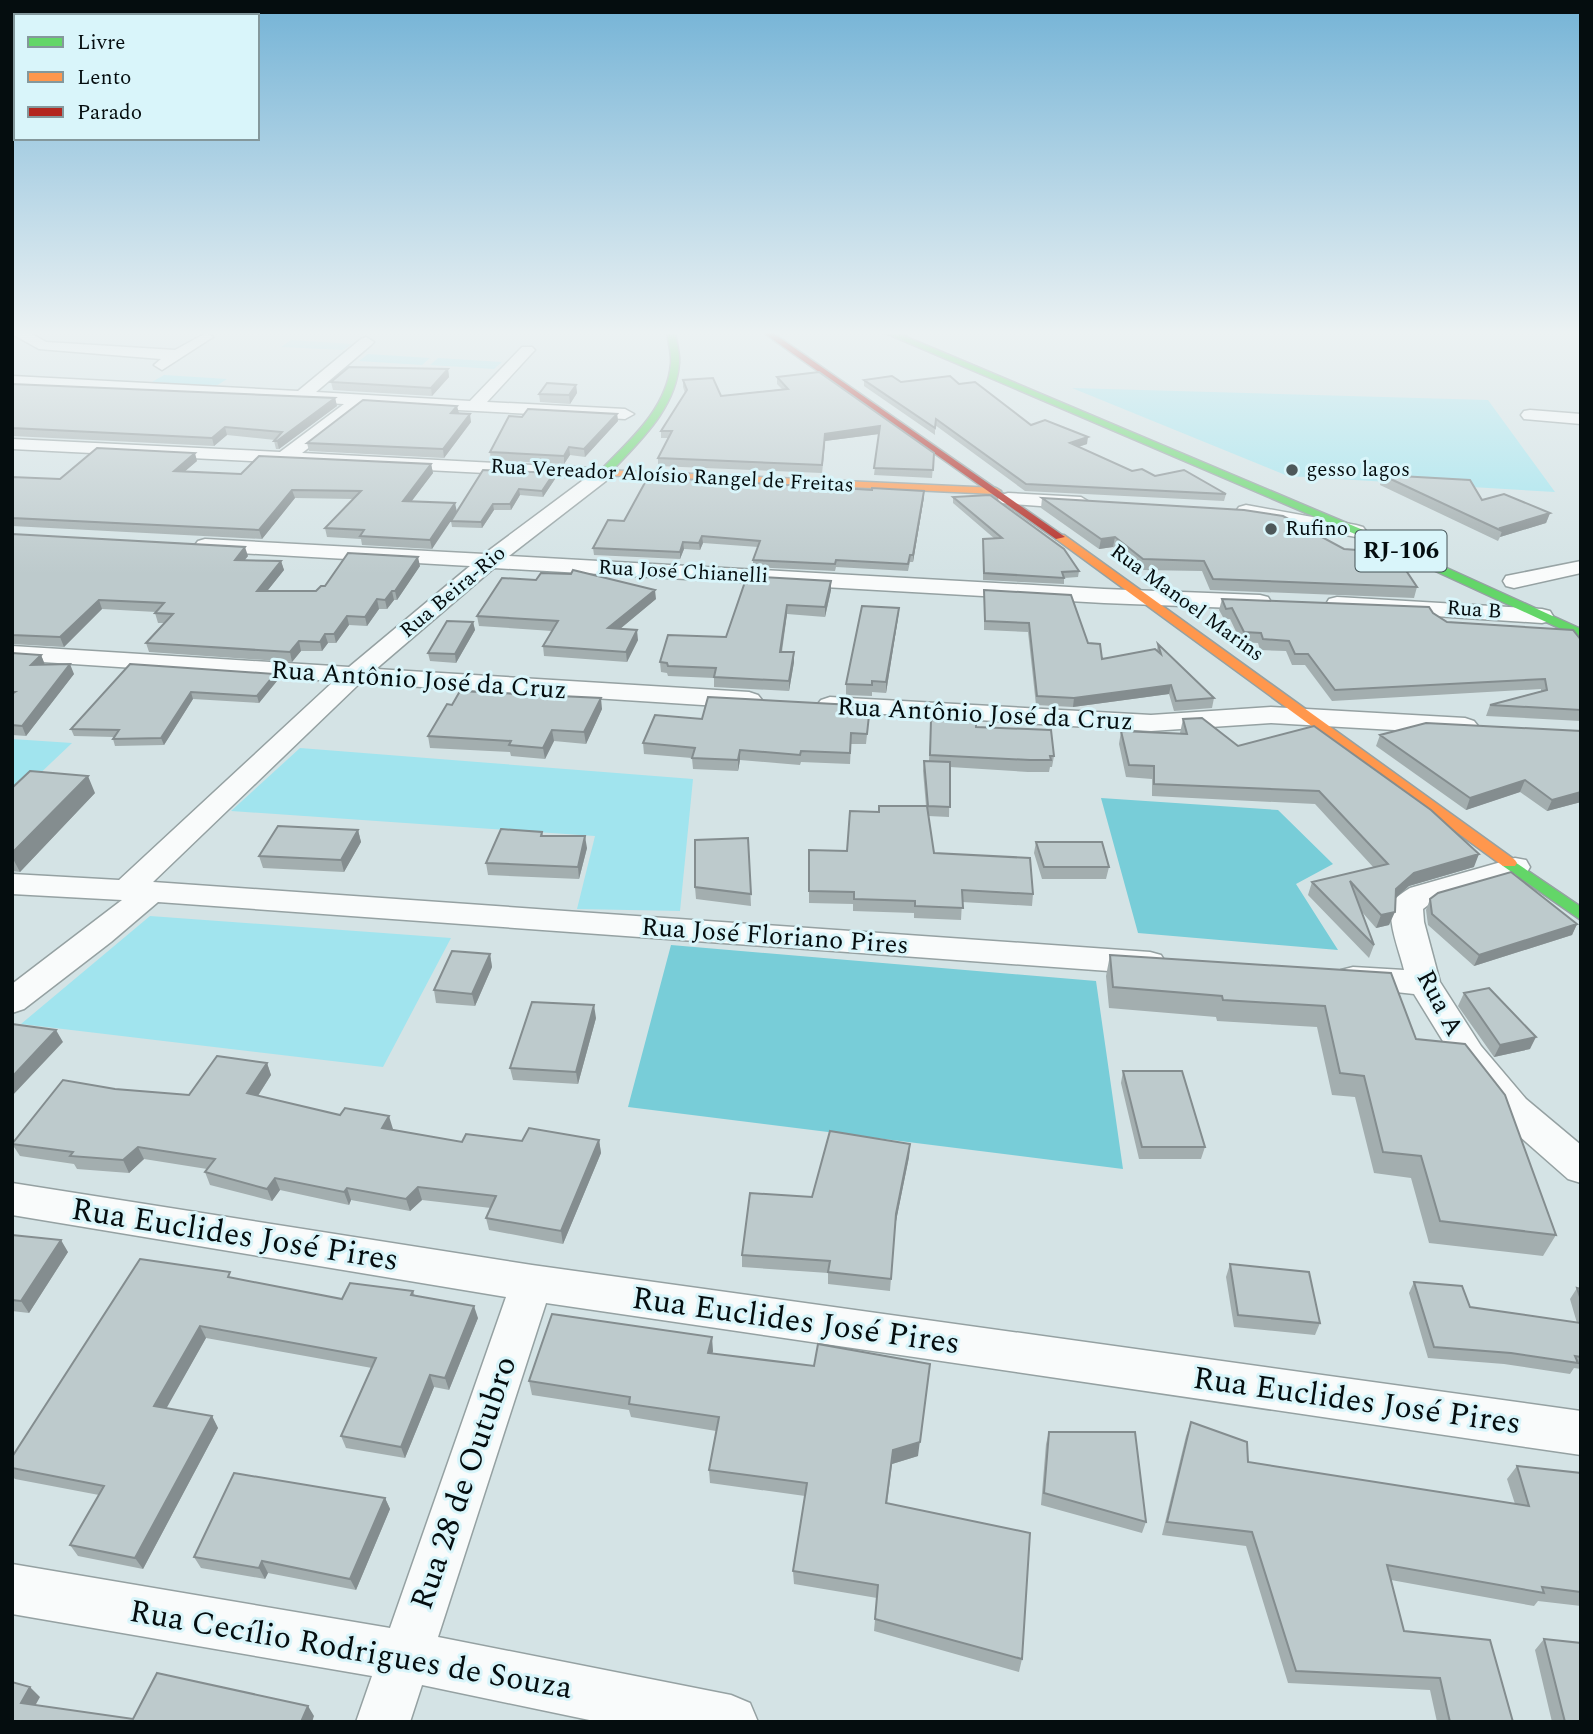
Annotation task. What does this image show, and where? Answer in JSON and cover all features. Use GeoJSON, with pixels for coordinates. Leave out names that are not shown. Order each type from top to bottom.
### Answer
{"type":"FeatureCollection","features":[{"type":"Feature","properties":{"kind":"main road","name":"Rua Beira-Rio"},"geometry":{"type":"LineString","coordinates":[[604,473],[659,412]]}},
{"type":"Feature","properties":{"kind":"main road","name":"Rua Manoel Marins"},"geometry":{"type":"LineString","coordinates":[[882,412],[1311,717],[1581,915]]}},
{"type":"Feature","properties":{"kind":"main road","name":"RJ-106"},"geometry":{"type":"LineString","coordinates":[[1076,412],[1359,532],[1581,634]]}},
{"type":"Feature","properties":{"kind":"main road","name":"RJ-106"},"geometry":{"type":"LineString","coordinates":[[1106,412],[1425,544]]}},
{"type":"Feature","properties":{"kind":"main road","name":"Rua Vereador Aloísio Rangel de Freitas"},"geometry":{"type":"LineString","coordinates":[[604,473],[1002,495]]}},
{"type":"Feature","properties":{"kind":"main road"},"geometry":{"type":"LineString","coordinates":[[1506,578],[1536,592]]}},
{"type":"Feature","properties":{"kind":"street"},"geometry":{"type":"LineString","coordinates":[[285,457],[345,412]]}},
{"type":"Feature","properties":{"kind":"street"},"geometry":{"type":"LineString","coordinates":[[586,412],[625,414]]}},
{"type":"Feature","properties":{"kind":"street"},"geometry":{"type":"LineString","coordinates":[[1531,415],[1581,419]]}},
{"type":"Feature","properties":{"kind":"street","name":"Rua Vereador Aloísio Rangel de Freitas"},"geometry":{"type":"LineString","coordinates":[[12,444],[604,473]]}},
{"type":"Feature","properties":{"kind":"street","name":"Rua Beira-Rio"},"geometry":{"type":"LineString","coordinates":[[12,1001],[100,935],[139,891],[353,676],[489,561],[604,473]]}},
{"type":"Feature","properties":{"kind":"street"},"geometry":{"type":"LineString","coordinates":[[1254,487],[1257,498],[1255,503],[1237,510],[1359,532]]}},
{"type":"Feature","properties":{"kind":"street"},"geometry":{"type":"LineString","coordinates":[[1002,495],[1102,504]]}},
{"type":"Feature","properties":{"kind":"street","name":"Rua José Chianelli"},"geometry":{"type":"LineString","coordinates":[[180,544],[1144,598],[1275,602]]}},
{"type":"Feature","properties":{"kind":"street"},"geometry":{"type":"LineString","coordinates":[[1506,578],[1581,567]]}},
{"type":"Feature","properties":{"kind":"street","name":"Rua B"},"geometry":{"type":"LineString","coordinates":[[1396,606],[1421,604],[1444,597],[1453,574]]}},
{"type":"Feature","properties":{"kind":"street"},"geometry":{"type":"LineString","coordinates":[[1315,603],[1396,606]]}},
{"type":"Feature","properties":{"kind":"street","name":"Rua B"},"geometry":{"type":"LineString","coordinates":[[1396,606],[1542,616]]}},
{"type":"Feature","properties":{"kind":"street","name":"Rua Antônio José da Cruz"},"geometry":{"type":"LineString","coordinates":[[12,653],[776,701]]}},
{"type":"Feature","properties":{"kind":"street","name":"Rua Antônio José da Cruz"},"geometry":{"type":"LineString","coordinates":[[804,703],[1151,723],[1252,716],[1487,727]]}},
{"type":"Feature","properties":{"kind":"street","name":"Rua A"},"geometry":{"type":"LineString","coordinates":[[1515,867],[1421,895],[1407,905],[1408,922],[1424,983],[1469,1055],[1513,1109],[1581,1168]]}},
{"type":"Feature","properties":{"kind":"street","name":"Rua José Floriano Pires"},"geometry":{"type":"LineString","coordinates":[[12,884],[1175,965]]}},
{"type":"Feature","properties":{"kind":"street"},"geometry":{"type":"LineString","coordinates":[[1327,976],[1424,983]]}},
{"type":"Feature","properties":{"kind":"street","name":"Rua Euclides José Pires"},"geometry":{"type":"LineString","coordinates":[[12,1199],[532,1283],[1581,1433]]}},
{"type":"Feature","properties":{"kind":"street","name":"Rua 28 de Outubro"},"geometry":{"type":"LineString","coordinates":[[383,1722],[532,1283]]}},
{"type":"Feature","properties":{"kind":"street","name":"Rua Cecílio Rodrigues de Souza"},"geometry":{"type":"LineString","coordinates":[[12,1589],[405,1656],[731,1722]]}},
{"type":"Feature","properties":{"kind":"shaded area"},"geometry":{"type":"Polygon","coordinates":[[[1131,412],[1497,412],[1555,492],[1288,476],[1131,412]]]}},
{"type":"Feature","properties":{"kind":"shaded area"},"geometry":{"type":"Polygon","coordinates":[[[12,739],[72,743],[12,800],[12,739]]]}},
{"type":"Feature","properties":{"kind":"shaded area"},"geometry":{"type":"Polygon","coordinates":[[[300,748],[693,779],[680,911],[577,909],[595,836],[231,811],[300,748]]]}},
{"type":"Feature","properties":{"kind":"shaded area"},"geometry":{"type":"Polygon","coordinates":[[[1101,798],[1278,810],[1333,864],[1296,884],[1338,950],[1138,933],[1101,798]]]}},
{"type":"Feature","properties":{"kind":"shaded area"},"geometry":{"type":"Polygon","coordinates":[[[150,916],[451,938],[383,1067],[21,1024],[150,916]]]}},
{"type":"Feature","properties":{"kind":"shaded area"},"geometry":{"type":"Polygon","coordinates":[[[671,945],[1096,981],[1123,1169],[628,1107],[671,945]]]}},
{"type":"Feature","properties":{"kind":"building"},"geometry":{"type":"Polygon","coordinates":[[[12,412],[316,412],[277,441],[274,441],[282,432],[225,427],[212,438],[12,428],[12,412]]]}},
{"type":"Feature","properties":{"kind":"building"},"geometry":{"type":"Polygon","coordinates":[[[347,412],[470,414],[443,449],[307,443],[347,412]]]}},
{"type":"Feature","properties":{"kind":"building"},"geometry":{"type":"Polygon","coordinates":[[[526,412],[617,414],[584,449],[569,447],[564,456],[490,452],[509,416],[522,417],[526,412]]]}},
{"type":"Feature","properties":{"kind":"building"},"geometry":{"type":"Polygon","coordinates":[[[673,412],[876,412],[934,453],[933,470],[874,468],[880,426],[825,434],[822,465],[658,458],[672,431],[661,431],[673,412]]]}},
{"type":"Feature","properties":{"kind":"building"},"geometry":{"type":"Polygon","coordinates":[[[911,412],[1014,412],[1031,425],[1045,420],[1088,437],[1070,443],[1132,471],[1142,469],[1155,476],[1184,470],[1226,494],[1026,484],[936,419],[935,428],[911,412]]]}},
{"type":"Feature","properties":{"kind":"building"},"geometry":{"type":"Polygon","coordinates":[[[97,448],[195,453],[174,471],[241,474],[259,456],[431,464],[403,501],[455,503],[430,540],[360,536],[364,530],[325,528],[361,491],[292,490],[259,530],[12,518],[12,477],[60,479],[97,448]]]}},
{"type":"Feature","properties":{"kind":"building"},"geometry":{"type":"Polygon","coordinates":[[[483,470],[554,473],[542,491],[519,489],[510,504],[493,504],[481,522],[451,521],[483,470]]]}},
{"type":"Feature","properties":{"kind":"building"},"geometry":{"type":"Polygon","coordinates":[[[1382,475],[1470,480],[1482,500],[1504,494],[1550,513],[1500,528],[1502,531],[1382,475]]]}},
{"type":"Feature","properties":{"kind":"building"},"geometry":{"type":"Polygon","coordinates":[[[648,477],[924,491],[913,555],[910,555],[908,564],[836,560],[835,564],[753,560],[760,541],[702,536],[699,543],[683,542],[680,552],[593,548],[608,520],[624,521],[648,477]]]}},
{"type":"Feature","properties":{"kind":"building"},"geometry":{"type":"Polygon","coordinates":[[[990,495],[1064,549],[1079,571],[1062,572],[1064,578],[984,573],[983,539],[1002,538],[953,497],[990,495]]]}},
{"type":"Feature","properties":{"kind":"building"},"geometry":{"type":"Polygon","coordinates":[[[1042,498],[1244,510],[1283,516],[1344,549],[1357,550],[1390,568],[1405,569],[1417,587],[1213,579],[1204,561],[1143,559],[1115,537],[1101,539],[1042,498]]]}},
{"type":"Feature","properties":{"kind":"building"},"geometry":{"type":"Polygon","coordinates":[[[12,534],[245,547],[235,560],[281,561],[257,591],[316,591],[325,586],[348,553],[418,557],[395,591],[385,600],[377,599],[365,617],[347,616],[334,634],[325,634],[320,642],[299,641],[290,652],[146,643],[173,614],[155,613],[164,603],[99,600],[60,637],[12,635],[12,534]]]}},
{"type":"Feature","properties":{"kind":"building"},"geometry":{"type":"Polygon","coordinates":[[[573,570],[655,590],[608,628],[637,630],[626,652],[543,646],[558,621],[477,616],[502,578],[536,580],[541,573],[571,574],[573,570]]]}},
{"type":"Feature","properties":{"kind":"building"},"geometry":{"type":"Polygon","coordinates":[[[747,576],[831,581],[825,607],[787,605],[780,652],[794,652],[789,681],[714,677],[716,668],[668,666],[667,663],[660,662],[668,635],[726,637],[747,576]]]}},
{"type":"Feature","properties":{"kind":"building"},"geometry":{"type":"Polygon","coordinates":[[[984,590],[1071,595],[1088,643],[1100,644],[1102,659],[1155,649],[1161,654],[1158,644],[1214,698],[1176,701],[1171,685],[1074,698],[1037,696],[1029,623],[985,621],[984,590]]]}},
{"type":"Feature","properties":{"kind":"building"},"geometry":{"type":"Polygon","coordinates":[[[1222,599],[1429,607],[1447,622],[1573,630],[1581,640],[1581,710],[1490,705],[1547,690],[1545,679],[1335,690],[1308,654],[1295,654],[1289,641],[1263,639],[1261,633],[1244,632],[1232,608],[1226,609],[1222,599]]]}},
{"type":"Feature","properties":{"kind":"building"},"geometry":{"type":"Polygon","coordinates":[[[862,606],[899,608],[886,682],[872,681],[872,685],[846,684],[862,606]]]}},
{"type":"Feature","properties":{"kind":"building"},"geometry":{"type":"Polygon","coordinates":[[[447,621],[473,622],[455,654],[428,653],[447,621]]]}},
{"type":"Feature","properties":{"kind":"building"},"geometry":{"type":"Polygon","coordinates":[[[12,653],[41,655],[31,665],[70,664],[22,726],[12,725],[12,694],[15,692],[12,692],[12,653]]]}},
{"type":"Feature","properties":{"kind":"building"},"geometry":{"type":"Polygon","coordinates":[[[130,664],[275,674],[257,696],[191,692],[161,738],[113,739],[119,730],[71,729],[130,664]]]}},
{"type":"Feature","properties":{"kind":"building"},"geometry":{"type":"Polygon","coordinates":[[[460,691],[601,698],[584,732],[552,730],[543,748],[509,745],[511,741],[428,736],[447,704],[452,705],[460,691]]]}},
{"type":"Feature","properties":{"kind":"building"},"geometry":{"type":"Polygon","coordinates":[[[708,697],[870,706],[867,734],[851,733],[850,753],[801,751],[800,755],[740,750],[738,760],[692,758],[695,748],[643,743],[655,715],[702,719],[708,697]]]}},
{"type":"Feature","properties":{"kind":"building"},"geometry":{"type":"Polygon","coordinates":[[[1202,718],[1238,746],[1314,726],[1431,810],[1479,854],[1414,873],[1396,889],[1395,912],[1381,915],[1350,881],[1374,945],[1312,882],[1388,864],[1319,791],[1154,784],[1154,766],[1129,765],[1121,731],[1187,734],[1183,719],[1202,718]]]}},
{"type":"Feature","properties":{"kind":"building"},"geometry":{"type":"Polygon","coordinates":[[[931,720],[976,722],[976,727],[1051,730],[1054,756],[1050,756],[1051,760],[1030,760],[930,755],[931,720]]]}},
{"type":"Feature","properties":{"kind":"building"},"geometry":{"type":"Polygon","coordinates":[[[1426,723],[1581,731],[1581,792],[1552,800],[1525,780],[1470,798],[1380,735],[1426,723]]]}},
{"type":"Feature","properties":{"kind":"building"},"geometry":{"type":"Polygon","coordinates":[[[924,761],[950,762],[950,807],[928,806],[924,761]]]}},
{"type":"Feature","properties":{"kind":"building"},"geometry":{"type":"Polygon","coordinates":[[[30,771],[88,776],[12,853],[12,788],[30,771]]]}},
{"type":"Feature","properties":{"kind":"building"},"geometry":{"type":"Polygon","coordinates":[[[879,806],[927,806],[934,853],[1030,858],[1033,894],[962,890],[963,908],[915,906],[915,901],[854,899],[854,892],[809,891],[809,850],[847,851],[850,811],[879,812],[879,806]]]}},
{"type":"Feature","properties":{"kind":"building"},"geometry":{"type":"Polygon","coordinates":[[[278,826],[358,830],[341,860],[259,856],[278,826]]]}},
{"type":"Feature","properties":{"kind":"building"},"geometry":{"type":"Polygon","coordinates":[[[501,829],[542,832],[541,836],[585,836],[578,867],[486,863],[501,829]]]}},
{"type":"Feature","properties":{"kind":"building"},"geometry":{"type":"Polygon","coordinates":[[[748,838],[751,894],[695,887],[695,840],[748,838]]]}},
{"type":"Feature","properties":{"kind":"building"},"geometry":{"type":"Polygon","coordinates":[[[1036,842],[1102,842],[1109,867],[1044,867],[1036,842]]]}},
{"type":"Feature","properties":{"kind":"building"},"geometry":{"type":"Polygon","coordinates":[[[1511,872],[1577,924],[1479,955],[1432,914],[1430,899],[1438,893],[1511,872]]]}},
{"type":"Feature","properties":{"kind":"building"},"geometry":{"type":"Polygon","coordinates":[[[452,951],[490,954],[472,994],[434,990],[452,951]]]}},
{"type":"Feature","properties":{"kind":"building"},"geometry":{"type":"Polygon","coordinates":[[[1110,955],[1391,973],[1416,1039],[1465,1044],[1505,1095],[1556,1235],[1440,1221],[1421,1156],[1383,1152],[1364,1076],[1340,1073],[1325,1006],[1223,1000],[1222,996],[1113,987],[1110,955]]]}},
{"type":"Feature","properties":{"kind":"building"},"geometry":{"type":"Polygon","coordinates":[[[1489,988],[1536,1037],[1500,1045],[1464,993],[1489,988]]]}},
{"type":"Feature","properties":{"kind":"building"},"geometry":{"type":"Polygon","coordinates":[[[532,1002],[594,1005],[576,1072],[510,1068],[532,1002]]]}},
{"type":"Feature","properties":{"kind":"building"},"geometry":{"type":"Polygon","coordinates":[[[12,1024],[56,1030],[12,1077],[12,1024]]]}},
{"type":"Feature","properties":{"kind":"building"},"geometry":{"type":"Polygon","coordinates":[[[217,1056],[267,1063],[247,1093],[340,1115],[345,1108],[389,1116],[382,1128],[462,1142],[466,1134],[522,1141],[529,1128],[599,1140],[561,1231],[486,1218],[496,1196],[418,1187],[406,1199],[347,1188],[344,1192],[275,1178],[267,1189],[205,1172],[215,1159],[138,1147],[123,1160],[70,1156],[73,1152],[12,1144],[63,1080],[115,1089],[189,1095],[217,1056]]]}},
{"type":"Feature","properties":{"kind":"building"},"geometry":{"type":"Polygon","coordinates":[[[1123,1071],[1182,1071],[1205,1147],[1142,1147],[1123,1071]]]}},
{"type":"Feature","properties":{"kind":"building"},"geometry":{"type":"Polygon","coordinates":[[[830,1131],[910,1144],[896,1214],[891,1279],[828,1272],[830,1261],[742,1255],[750,1193],[812,1197],[830,1131]]]}},
{"type":"Feature","properties":{"kind":"building"},"geometry":{"type":"Polygon","coordinates":[[[12,1235],[61,1240],[21,1301],[12,1300],[12,1235]]]}},
{"type":"Feature","properties":{"kind":"building"},"geometry":{"type":"Polygon","coordinates":[[[140,1259],[230,1272],[228,1277],[342,1299],[350,1283],[413,1291],[411,1295],[474,1306],[445,1378],[430,1375],[401,1447],[341,1436],[376,1358],[200,1326],[154,1406],[212,1416],[135,1558],[70,1545],[104,1486],[12,1468],[12,1457],[140,1259]]]}},
{"type":"Feature","properties":{"kind":"building"},"geometry":{"type":"Polygon","coordinates":[[[1230,1264],[1309,1272],[1320,1323],[1238,1315],[1230,1264]]]}},
{"type":"Feature","properties":{"kind":"building"},"geometry":{"type":"Polygon","coordinates":[[[1414,1282],[1462,1286],[1470,1307],[1581,1323],[1581,1357],[1575,1356],[1578,1363],[1511,1353],[1434,1347],[1414,1282]]]}},
{"type":"Feature","properties":{"kind":"building"},"geometry":{"type":"Polygon","coordinates":[[[552,1314],[712,1337],[708,1353],[814,1366],[818,1344],[930,1364],[920,1442],[893,1450],[886,1503],[1030,1533],[1022,1659],[875,1619],[878,1585],[793,1571],[807,1483],[709,1470],[719,1417],[629,1404],[630,1397],[529,1381],[552,1314]]]}},
{"type":"Feature","properties":{"kind":"building"},"geometry":{"type":"Polygon","coordinates":[[[1191,1422],[1247,1442],[1248,1462],[1529,1506],[1517,1466],[1581,1473],[1581,1592],[1542,1587],[1544,1593],[1387,1565],[1404,1631],[1490,1640],[1513,1722],[1450,1722],[1440,1678],[1296,1671],[1252,1532],[1167,1522],[1191,1422]]]}},
{"type":"Feature","properties":{"kind":"building"},"geometry":{"type":"Polygon","coordinates":[[[1049,1432],[1135,1432],[1146,1522],[1044,1493],[1049,1432]]]}},
{"type":"Feature","properties":{"kind":"building"},"geometry":{"type":"Polygon","coordinates":[[[234,1473],[385,1498],[350,1579],[262,1561],[259,1568],[194,1557],[234,1473]]]}},
{"type":"Feature","properties":{"kind":"building"},"geometry":{"type":"Polygon","coordinates":[[[1544,1639],[1581,1643],[1581,1722],[1565,1722],[1544,1639]]]}},
{"type":"Feature","properties":{"kind":"building"},"geometry":{"type":"Polygon","coordinates":[[[157,1673],[308,1706],[301,1722],[12,1722],[12,1682],[30,1687],[21,1703],[133,1719],[157,1673]]]}},
{"type":"Feature","properties":{"kind":"traffic: fast"},"geometry":{"type":"LineString","coordinates":[[604,473],[658,412]]}},
{"type":"Feature","properties":{"kind":"traffic: fast"},"geometry":{"type":"LineString","coordinates":[[1076,412],[1359,532],[1581,634]]}},
{"type":"Feature","properties":{"kind":"traffic: fast"},"geometry":{"type":"LineString","coordinates":[[1509,863],[1581,915]]}},
{"type":"Feature","properties":{"kind":"traffic: slow"},"geometry":{"type":"LineString","coordinates":[[604,473],[996,491]]}},
{"type":"Feature","properties":{"kind":"traffic: slow"},"geometry":{"type":"LineString","coordinates":[[1060,537],[1509,863]]}},
{"type":"Feature","properties":{"kind":"traffic: jam"},"geometry":{"type":"LineString","coordinates":[[881,412],[1060,537]]}},
{"type":"Feature","properties":{"kind":"place","name":"gesso lagos"},"geometry":{"type":"Point","coordinates":[1292,470]}},
{"type":"Feature","properties":{"kind":"place","name":"Rufino"},"geometry":{"type":"Point","coordinates":[1271,529]}}]}
